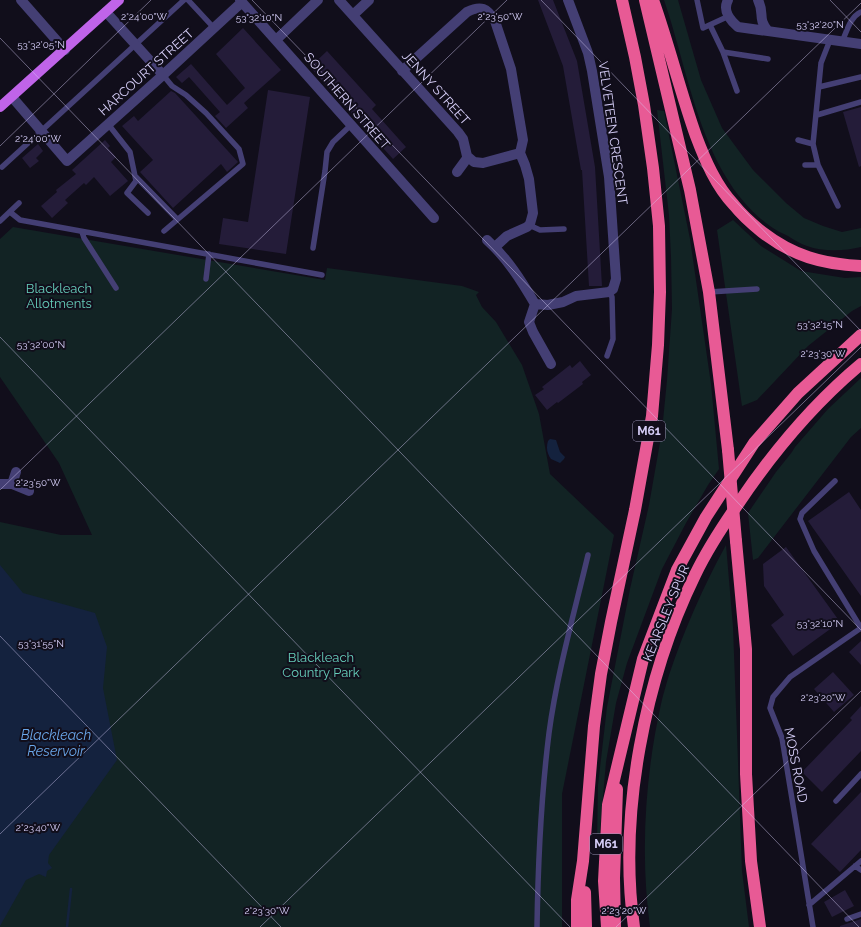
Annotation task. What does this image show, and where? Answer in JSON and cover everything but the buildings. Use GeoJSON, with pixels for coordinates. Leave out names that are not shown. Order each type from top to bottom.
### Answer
{"type":"FeatureCollection","features":[{"type":"Feature","properties":{"kind":"highway","name":"M61"},"geometry":{"type":"LineString","coordinates":[[577,927],[577,900],[583,861],[594,726],[611,622],[635,510],[652,416],[658,338],[660,292],[659,226],[654,175],[642,98],[622,0]]}},
{"type":"Feature","properties":{"kind":"highway"},"geometry":{"type":"LineString","coordinates":[[645,0],[690,190],[708,292],[728,450],[746,649],[746,774],[751,861],[760,927]]}},
{"type":"Feature","properties":{"kind":"highway"},"geometry":{"type":"LineString","coordinates":[[653,0],[688,113],[704,157],[717,182],[733,205],[752,224],[776,243],[799,255],[820,262],[861,266]]}},
{"type":"Feature","properties":{"kind":"highway","name":"KEARSLEY SPUR"},"geometry":{"type":"LineString","coordinates":[[618,762],[642,659],[677,570],[706,517],[754,443],[798,393],[861,335]]}},
{"type":"Feature","properties":{"kind":"highway","name":"KEARSLEY SPUR"},"geometry":{"type":"LineString","coordinates":[[634,927],[630,895],[633,793],[642,732],[654,686],[680,609],[694,576],[707,552],[755,479],[789,435],[839,382],[861,364]]}},
{"type":"Feature","properties":{"kind":"highway","name":"M61"},"geometry":{"type":"LineString","coordinates":[[607,927],[604,881],[608,805],[618,762]]}},
{"type":"Feature","properties":{"kind":"highway","name":"M61"},"geometry":{"type":"LineString","coordinates":[[615,927],[614,878],[618,762]]}},
{"type":"Feature","properties":{"kind":"highway","name":"M61"},"geometry":{"type":"LineString","coordinates":[[583,861],[586,927]]}},
{"type":"Feature","properties":{"kind":"main road"},"geometry":{"type":"LineString","coordinates":[[0,107],[119,0]]}},
{"type":"Feature","properties":{"kind":"street"},"geometry":{"type":"LineString","coordinates":[[21,0],[65,50]]}},
{"type":"Feature","properties":{"kind":"street"},"geometry":{"type":"LineString","coordinates":[[276,40],[318,0]]}},
{"type":"Feature","properties":{"kind":"street","name":"JENNY STREET"},"geometry":{"type":"LineString","coordinates":[[339,0],[463,139],[465,151],[468,157]]}},
{"type":"Feature","properties":{"kind":"street"},"geometry":{"type":"LineString","coordinates":[[353,14],[369,0]]}},
{"type":"Feature","properties":{"kind":"street","name":"VELVETEEN CRESCENT"},"geometry":{"type":"LineString","coordinates":[[568,0],[588,53],[609,177],[616,279],[613,289],[609,292]]}},
{"type":"Feature","properties":{"kind":"street"},"geometry":{"type":"LineString","coordinates":[[728,0],[726,3],[726,10],[730,20],[738,27],[861,44]]}},
{"type":"Feature","properties":{"kind":"street"},"geometry":{"type":"LineString","coordinates":[[758,0],[762,9],[761,21],[768,31]]}},
{"type":"Feature","properties":{"kind":"street","name":"HARCOURT STREET"},"geometry":{"type":"LineString","coordinates":[[41,131],[67,161],[163,76],[241,1]]}},
{"type":"Feature","properties":{"kind":"street","name":"SOUTHERN STREET"},"geometry":{"type":"LineString","coordinates":[[241,1],[434,218]]}},
{"type":"Feature","properties":{"kind":"street"},"geometry":{"type":"LineString","coordinates":[[402,71],[467,12],[475,8],[483,8],[495,21],[511,69],[522,140],[520,154],[529,179],[533,214],[529,225],[522,230],[507,236],[495,247]]}},
{"type":"Feature","properties":{"kind":"street"},"geometry":{"type":"LineString","coordinates":[[106,12],[163,76]]}},
{"type":"Feature","properties":{"kind":"street"},"geometry":{"type":"LineString","coordinates":[[12,97],[41,131]]}},
{"type":"Feature","properties":{"kind":"street"},"geometry":{"type":"LineString","coordinates":[[457,172],[468,157],[474,162],[483,163],[520,154]]}},
{"type":"Feature","properties":{"kind":"street"},"geometry":{"type":"LineString","coordinates":[[487,240],[495,247],[517,274],[535,304],[529,322],[551,364]]}},
{"type":"Feature","properties":{"kind":"street"},"geometry":{"type":"LineString","coordinates":[[535,304],[548,305],[563,302],[576,296],[609,292]]}},
{"type":"Feature","properties":{"kind":"street"},"geometry":{"type":"LineString","coordinates":[[12,484],[16,472]]}},
{"type":"Feature","properties":{"kind":"street"},"geometry":{"type":"LineString","coordinates":[[0,484],[12,484],[29,491]]}},
{"type":"Feature","properties":{"kind":"lane"},"geometry":{"type":"LineString","coordinates":[[2,167],[184,0]]}},
{"type":"Feature","properties":{"kind":"lane"},"geometry":{"type":"LineString","coordinates":[[188,0],[214,28]]}},
{"type":"Feature","properties":{"kind":"lane"},"geometry":{"type":"LineString","coordinates":[[697,0],[703,28],[729,16]]}},
{"type":"Feature","properties":{"kind":"lane"},"geometry":{"type":"LineString","coordinates":[[842,42],[852,19],[856,14],[861,12]]}},
{"type":"Feature","properties":{"kind":"lane"},"geometry":{"type":"LineString","coordinates":[[710,25],[723,52],[737,91]]}},
{"type":"Feature","properties":{"kind":"lane"},"geometry":{"type":"LineString","coordinates":[[830,40],[821,63],[812,144],[818,165],[838,206]]}},
{"type":"Feature","properties":{"kind":"lane"},"geometry":{"type":"LineString","coordinates":[[723,52],[768,59]]}},
{"type":"Feature","properties":{"kind":"lane"},"geometry":{"type":"LineString","coordinates":[[163,76],[172,86],[186,95],[206,113],[239,150],[243,164],[164,231]]}},
{"type":"Feature","properties":{"kind":"lane"},"geometry":{"type":"LineString","coordinates":[[819,87],[861,78]]}},
{"type":"Feature","properties":{"kind":"lane"},"geometry":{"type":"LineString","coordinates":[[816,115],[861,102]]}},
{"type":"Feature","properties":{"kind":"lane"},"geometry":{"type":"LineString","coordinates":[[108,124],[130,152],[136,181],[127,193],[148,213]]}},
{"type":"Feature","properties":{"kind":"lane"},"geometry":{"type":"LineString","coordinates":[[313,248],[327,152],[333,142],[350,125]]}},
{"type":"Feature","properties":{"kind":"lane"},"geometry":{"type":"LineString","coordinates":[[798,140],[812,144]]}},
{"type":"Feature","properties":{"kind":"lane"},"geometry":{"type":"LineString","coordinates":[[805,165],[818,165]]}},
{"type":"Feature","properties":{"kind":"lane"},"geometry":{"type":"LineString","coordinates":[[135,177],[177,219]]}},
{"type":"Feature","properties":{"kind":"lane"},"geometry":{"type":"LineString","coordinates":[[0,221],[19,204]]}},
{"type":"Feature","properties":{"kind":"lane"},"geometry":{"type":"LineString","coordinates":[[10,212],[20,220],[322,274]]}},
{"type":"Feature","properties":{"kind":"lane"},"geometry":{"type":"LineString","coordinates":[[529,225],[540,230],[564,229]]}},
{"type":"Feature","properties":{"kind":"lane"},"geometry":{"type":"LineString","coordinates":[[82,232],[84,238],[116,288]]}},
{"type":"Feature","properties":{"kind":"lane"},"geometry":{"type":"LineString","coordinates":[[206,279],[209,254]]}},
{"type":"Feature","properties":{"kind":"lane"},"geometry":{"type":"LineString","coordinates":[[708,292],[757,289]]}},
{"type":"Feature","properties":{"kind":"lane"},"geometry":{"type":"LineString","coordinates":[[607,356],[614,339],[612,297],[609,292]]}},
{"type":"Feature","properties":{"kind":"lane"},"geometry":{"type":"LineString","coordinates":[[835,481],[802,513],[800,519],[814,551],[861,628]]}},
{"type":"Feature","properties":{"kind":"lane"},"geometry":{"type":"LineString","coordinates":[[537,927],[540,823],[549,732],[560,673],[588,555]]}},
{"type":"Feature","properties":{"kind":"lane","name":"MOSS ROAD"},"geometry":{"type":"LineString","coordinates":[[813,927],[782,738],[770,708],[773,697],[790,677],[861,628]]}},
{"type":"Feature","properties":{"kind":"lane"},"geometry":{"type":"LineString","coordinates":[[836,801],[861,774]]}},
{"type":"Feature","properties":{"kind":"lane"},"geometry":{"type":"LineString","coordinates":[[809,905],[861,861]]}},
{"type":"Feature","properties":{"kind":"lane"},"geometry":{"type":"LineString","coordinates":[[855,866],[861,870]]}},
{"type":"Feature","properties":{"kind":"lane"},"geometry":{"type":"LineString","coordinates":[[847,919],[861,914]]}},
{"type":"Feature","properties":{"kind":"green space"},"geometry":{"type":"Polygon","coordinates":[[[664,0],[678,0],[701,80],[722,128],[753,170],[786,203],[804,218],[842,232],[861,228],[861,247],[834,250],[813,248],[798,242],[772,227],[747,205],[728,180],[713,152],[691,91],[664,0]]]}},
{"type":"Feature","properties":{"kind":"green space"},"geometry":{"type":"Polygon","coordinates":[[[657,110],[664,111],[690,239],[711,384],[719,469],[686,523],[662,569],[627,663],[616,703],[606,762],[599,842],[597,843],[598,785],[607,707],[630,589],[649,505],[662,431],[667,380],[672,309],[671,257],[669,215],[657,110]]]}},
{"type":"Feature","properties":{"kind":"green space"},"geometry":{"type":"Polygon","coordinates":[[[733,220],[761,246],[801,271],[845,278],[861,277],[861,306],[852,311],[808,346],[757,400],[742,406],[717,230],[733,220]]]}},
{"type":"Feature","properties":{"kind":"green space","name":"Blackleach Country Park"},"geometry":{"type":"Polygon","coordinates":[[[13,227],[325,280],[327,268],[462,286],[479,292],[476,295],[482,307],[496,322],[522,365],[539,414],[550,474],[614,535],[562,794],[562,927],[0,927],[0,522],[61,535],[92,535],[59,463],[0,377],[0,239],[13,227]]]}},
{"type":"Feature","properties":{"kind":"green space"},"geometry":{"type":"Polygon","coordinates":[[[861,378],[861,428],[851,437],[758,558],[753,560],[748,513],[795,447],[828,409],[861,378]]]}},
{"type":"Feature","properties":{"kind":"green space"},"geometry":{"type":"Polygon","coordinates":[[[726,545],[733,627],[742,871],[749,927],[650,927],[645,871],[646,815],[651,759],[661,704],[669,675],[681,642],[702,593],[726,545]]]}},
{"type":"Feature","properties":{"kind":"water"},"geometry":{"type":"Polygon","coordinates":[[[550,439],[556,440],[560,452],[565,457],[560,463],[551,459],[549,455],[547,446],[550,439]]]}},
{"type":"Feature","properties":{"kind":"water","name":"Blackleach Reservoir"},"geometry":{"type":"Polygon","coordinates":[[[0,565],[23,593],[95,613],[107,647],[103,688],[117,760],[49,855],[48,863],[52,868],[47,871],[46,877],[39,874],[26,880],[0,926],[0,565]]]}},
{"type":"Feature","properties":{"kind":"waterway"},"geometry":{"type":"LineString","coordinates":[[67,927],[71,889]]}},
{"type":"Feature","properties":{"kind":"park label","name":"Blackleach Allotments"},"geometry":{"type":"Point","coordinates":[59,296]}}]}
